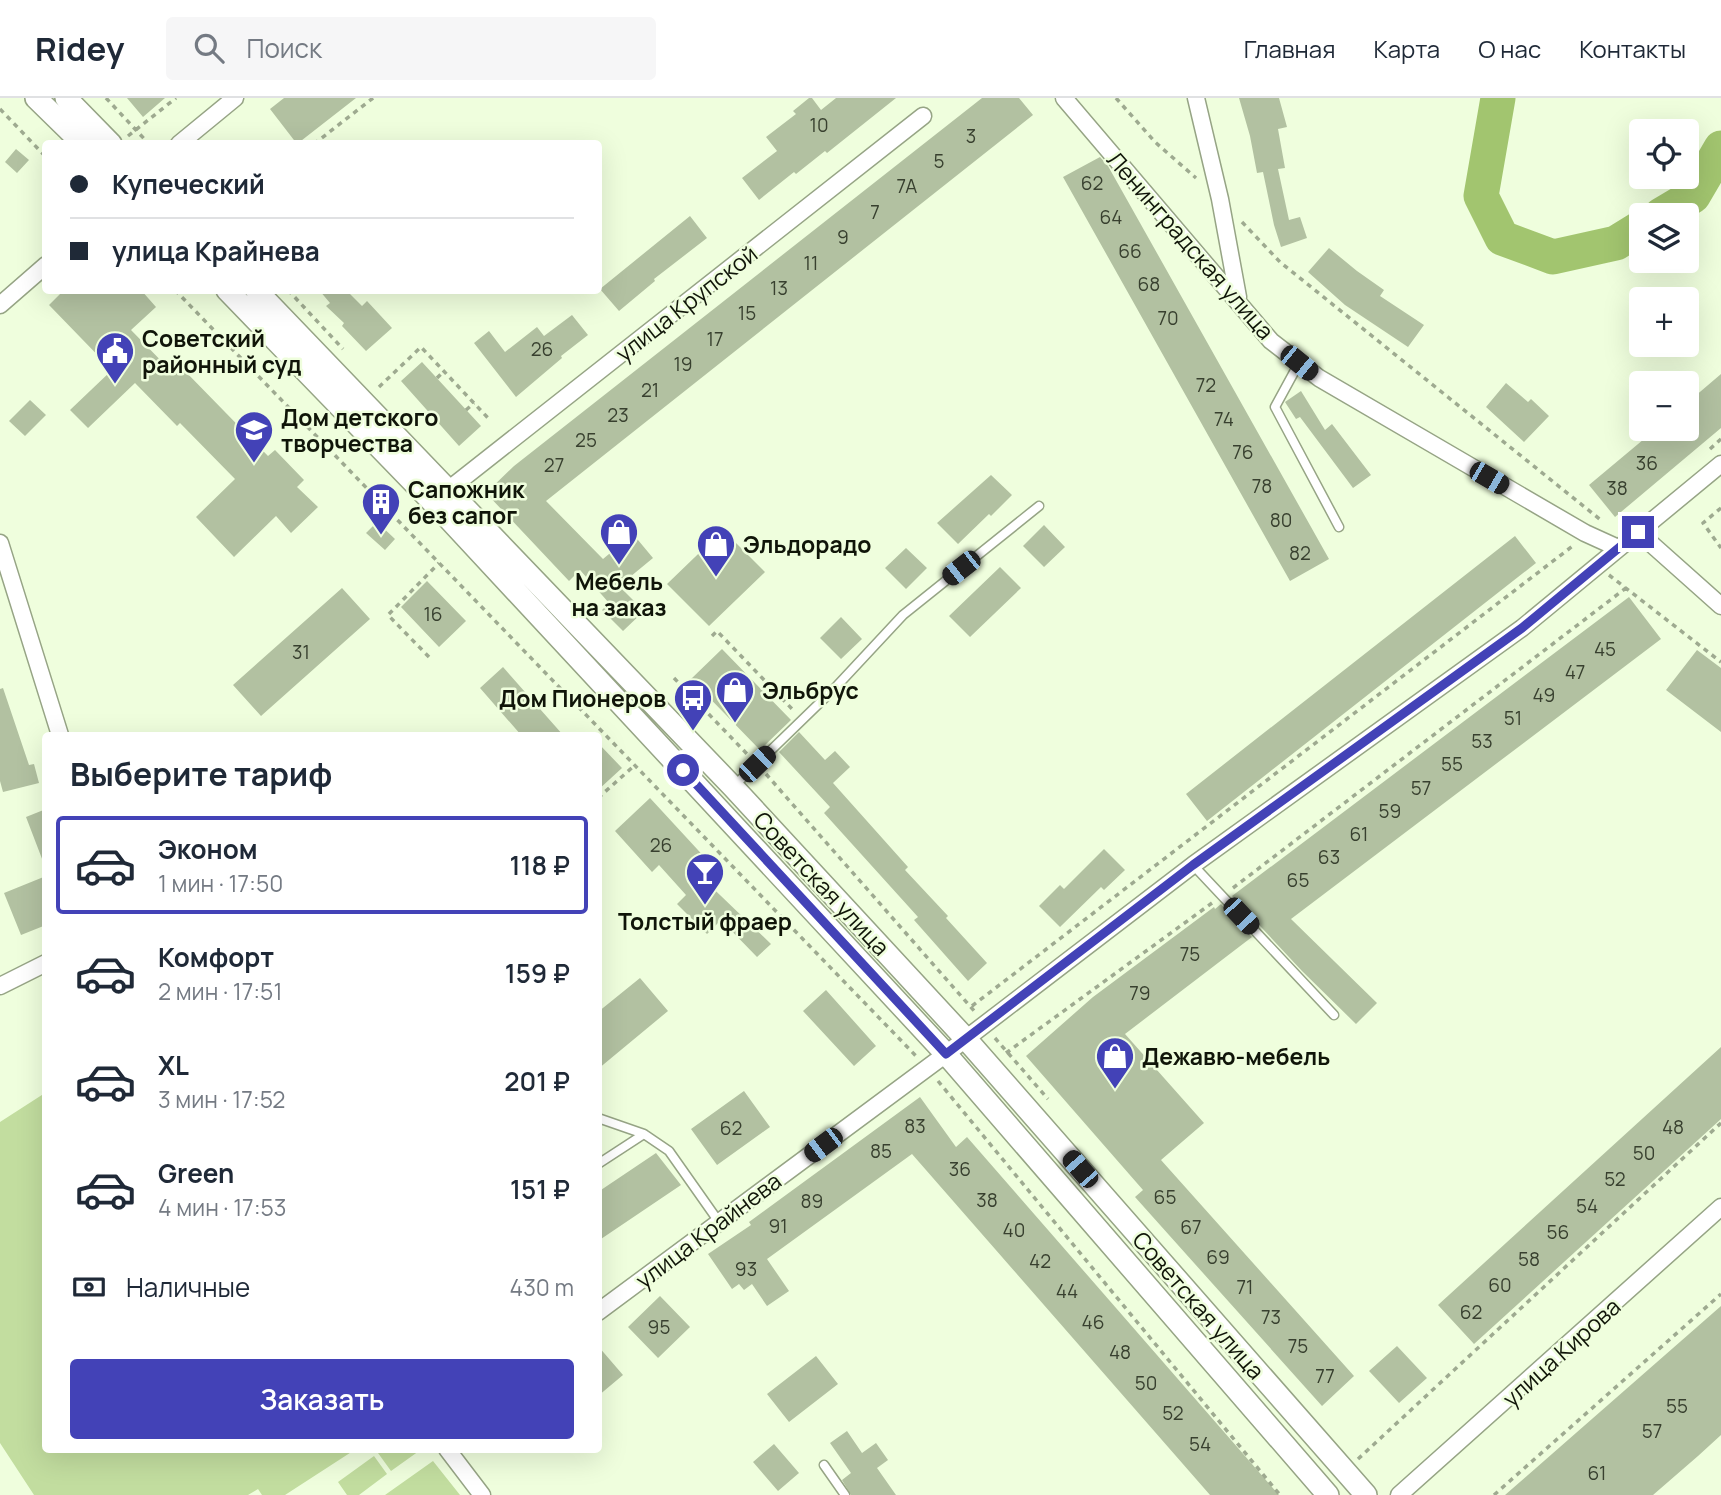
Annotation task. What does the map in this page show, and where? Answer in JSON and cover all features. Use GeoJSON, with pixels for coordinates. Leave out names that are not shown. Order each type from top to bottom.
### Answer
{"type":"FeatureCollection","features":[{"type":"Feature","properties":{"kind":"street"},"geometry":{"type":"LineString","coordinates":[[36,98],[79,140]]}},
{"type":"Feature","properties":{"kind":"street"},"geometry":{"type":"LineString","coordinates":[[66,98],[107,140]]}},
{"type":"Feature","properties":{"kind":"street"},"geometry":{"type":"LineString","coordinates":[[184,140],[235,98]]}},
{"type":"Feature","properties":{"kind":"street","name":"Ленинградская улица"},"geometry":{"type":"LineString","coordinates":[[1064,98],[1238,299],[1271,341],[1319,378],[1585,533],[1618,548]]}},
{"type":"Feature","properties":{"kind":"street"},"geometry":{"type":"LineString","coordinates":[[1196,98],[1220,199],[1238,299]]}},
{"type":"Feature","properties":{"kind":"street","name":"улица Крупской"},"geometry":{"type":"LineString","coordinates":[[449,490],[923,116]]}},
{"type":"Feature","properties":{"kind":"street"},"geometry":{"type":"LineString","coordinates":[[0,305],[42,268]]}},
{"type":"Feature","properties":{"kind":"street","name":"Советская улица"},"geometry":{"type":"LineString","coordinates":[[231,294],[457,527],[946,1054],[1328,1495]]}},
{"type":"Feature","properties":{"kind":"street","name":"Советская улица"},"geometry":{"type":"LineString","coordinates":[[260,294],[733,787],[966,1039],[1366,1495]]}},
{"type":"Feature","properties":{"kind":"street","name":"улица Крайнева"},"geometry":{"type":"LineString","coordinates":[[602,1309],[966,1039],[1193,865],[1522,628],[1618,548],[1644,537],[1721,464]]}},
{"type":"Feature","properties":{"kind":"street"},"geometry":{"type":"LineString","coordinates":[[1644,537],[1721,606]]}},
{"type":"Feature","properties":{"kind":"street"},"geometry":{"type":"LineString","coordinates":[[0,543],[59,732]]}},
{"type":"Feature","properties":{"kind":"street"},"geometry":{"type":"LineString","coordinates":[[0,986],[42,965]]}},
{"type":"Feature","properties":{"kind":"street","name":"улица Кирова"},"geometry":{"type":"LineString","coordinates":[[1399,1495],[1721,1208]]}},
{"type":"Feature","properties":{"kind":"street"},"geometry":{"type":"LineString","coordinates":[[450,1453],[482,1495]]}},
{"type":"Feature","properties":{"kind":"lane"},"geometry":{"type":"LineString","coordinates":[[1299,363],[1275,407],[1339,527]]}},
{"type":"Feature","properties":{"kind":"lane"},"geometry":{"type":"LineString","coordinates":[[733,787],[803,720],[903,615],[1039,506]]}},
{"type":"Feature","properties":{"kind":"lane"},"geometry":{"type":"LineString","coordinates":[[1193,865],[1334,1015]]}},
{"type":"Feature","properties":{"kind":"lane"},"geometry":{"type":"LineString","coordinates":[[602,1119],[644,1134],[668,1151],[719,1222]]}},
{"type":"Feature","properties":{"kind":"lane"},"geometry":{"type":"LineString","coordinates":[[602,1161],[644,1134]]}},
{"type":"Feature","properties":{"kind":"lane"},"geometry":{"type":"LineString","coordinates":[[824,1465],[845,1495]]}},
{"type":"Feature","properties":{"kind":"path"},"geometry":{"type":"LineString","coordinates":[[106,98],[145,140]]}},
{"type":"Feature","properties":{"kind":"path"},"geometry":{"type":"LineString","coordinates":[[125,140],[176,98]]}},
{"type":"Feature","properties":{"kind":"path"},"geometry":{"type":"LineString","coordinates":[[319,140],[373,98]]}},
{"type":"Feature","properties":{"kind":"path"},"geometry":{"type":"LineString","coordinates":[[1116,98],[1154,142],[1220,199],[1280,262],[1602,520]]}},
{"type":"Feature","properties":{"kind":"path"},"geometry":{"type":"LineString","coordinates":[[0,109],[42,152]]}},
{"type":"Feature","properties":{"kind":"path"},"geometry":{"type":"LineString","coordinates":[[179,294],[927,1067],[1280,1495]]}},
{"type":"Feature","properties":{"kind":"path"},"geometry":{"type":"LineString","coordinates":[[379,387],[421,347],[488,418]]}},
{"type":"Feature","properties":{"kind":"path"},"geometry":{"type":"LineString","coordinates":[[437,378],[444,371]]}},
{"type":"Feature","properties":{"kind":"path"},"geometry":{"type":"LineString","coordinates":[[466,410],[474,403]]}},
{"type":"Feature","properties":{"kind":"path"},"geometry":{"type":"LineString","coordinates":[[1721,508],[1703,523],[1721,548]]}},
{"type":"Feature","properties":{"kind":"path"},"geometry":{"type":"LineString","coordinates":[[972,1006],[1565,554],[1585,533]]}},
{"type":"Feature","properties":{"kind":"path"},"geometry":{"type":"LineString","coordinates":[[429,657],[387,614],[439,563]]}},
{"type":"Feature","properties":{"kind":"path"},"geometry":{"type":"LineString","coordinates":[[1597,565],[1721,662]]}},
{"type":"Feature","properties":{"kind":"path"},"geometry":{"type":"LineString","coordinates":[[989,1066],[1222,896],[1626,588]]}},
{"type":"Feature","properties":{"kind":"path"},"geometry":{"type":"LineString","coordinates":[[712,636],[717,631],[803,720]]}},
{"type":"Feature","properties":{"kind":"path"},"geometry":{"type":"LineString","coordinates":[[739,667],[746,660]]}},
{"type":"Feature","properties":{"kind":"path"},"geometry":{"type":"LineString","coordinates":[[674,678],[757,764],[972,1006],[983,1024]]}},
{"type":"Feature","properties":{"kind":"path"},"geometry":{"type":"LineString","coordinates":[[774,702],[780,696]]}},
{"type":"Feature","properties":{"kind":"path"},"geometry":{"type":"LineString","coordinates":[[602,794],[635,765]]}},
{"type":"Feature","properties":{"kind":"path"},"geometry":{"type":"LineString","coordinates":[[1358,1459],[1721,1123]]}},
{"type":"Feature","properties":{"kind":"path"},"geometry":{"type":"LineString","coordinates":[[1494,1495],[1721,1294]]}},
{"type":"Feature","properties":{"kind":"green space"},"geometry":{"type":"Polygon","coordinates":[[[42,1095],[42,1453],[350,1453],[285,1495],[262,1495],[258,1489],[248,1495],[34,1495],[0,1443],[0,1122],[42,1095]]]}},
{"type":"Feature","properties":{"kind":"green space"},"geometry":{"type":"Polygon","coordinates":[[[378,1453],[416,1453],[391,1471],[378,1453]]]}},
{"type":"Feature","properties":{"kind":"green space"},"geometry":{"type":"Polygon","coordinates":[[[374,1456],[387,1474],[359,1495],[347,1495],[338,1482],[374,1456]]]}},
{"type":"Feature","properties":{"kind":"green space"},"geometry":{"type":"Polygon","coordinates":[[[433,1461],[460,1495],[385,1495],[433,1461]]]}},
{"type":"Feature","properties":{"kind":"building"},"geometry":{"type":"Polygon","coordinates":[[[127,98],[165,98],[143,117],[127,98]]]}},
{"type":"Feature","properties":{"kind":"building"},"geometry":{"type":"Polygon","coordinates":[[[284,98],[356,98],[302,140],[294,140],[270,109],[284,98]]]}},
{"type":"Feature","properties":{"kind":"building"},"geometry":{"type":"Polygon","coordinates":[[[812,98],[821,110],[836,98],[896,98],[827,153],[825,151],[796,174],[794,172],[759,200],[742,178],[777,151],[766,137],[796,114],[793,111],[812,98]]]}},
{"type":"Feature","properties":{"kind":"building"},"geometry":{"type":"Polygon","coordinates":[[[982,98],[1019,98],[1033,115],[546,501],[603,559],[633,534],[653,558],[619,586],[644,611],[623,631],[602,610],[609,603],[580,570],[569,581],[486,493],[514,466],[982,98]]]}},
{"type":"Feature","properties":{"kind":"building"},"geometry":{"type":"Polygon","coordinates":[[[1239,98],[1279,98],[1287,127],[1278,129],[1285,168],[1278,169],[1289,220],[1300,217],[1307,238],[1281,247],[1263,172],[1257,173],[1239,98]]]}},
{"type":"Feature","properties":{"kind":"building"},"geometry":{"type":"Polygon","coordinates":[[[16,149],[29,160],[17,173],[5,162],[16,149]]]}},
{"type":"Feature","properties":{"kind":"building"},"geometry":{"type":"Polygon","coordinates":[[[1100,157],[1108,166],[1329,559],[1290,581],[1063,177],[1100,157]]]}},
{"type":"Feature","properties":{"kind":"building"},"geometry":{"type":"Polygon","coordinates":[[[690,216],[707,238],[654,279],[655,281],[619,311],[602,291],[602,287],[690,216]]]}},
{"type":"Feature","properties":{"kind":"building"},"geometry":{"type":"Polygon","coordinates":[[[1329,248],[1384,290],[1380,296],[1424,325],[1408,347],[1345,305],[1308,272],[1329,248]]]}},
{"type":"Feature","properties":{"kind":"building"},"geometry":{"type":"Polygon","coordinates":[[[60,294],[145,294],[156,307],[131,330],[175,375],[182,368],[268,456],[275,450],[304,480],[297,487],[318,507],[291,533],[276,516],[234,557],[196,517],[235,479],[180,423],[177,426],[135,383],[88,428],[70,410],[112,370],[49,305],[60,294]]]}},
{"type":"Feature","properties":{"kind":"building"},"geometry":{"type":"Polygon","coordinates":[[[322,294],[350,294],[362,306],[367,301],[392,328],[366,351],[342,326],[344,323],[326,306],[330,303],[322,294]]]}},
{"type":"Feature","properties":{"kind":"building"},"geometry":{"type":"Polygon","coordinates":[[[572,315],[588,335],[516,397],[474,343],[489,331],[505,352],[537,327],[544,336],[572,315]]]}},
{"type":"Feature","properties":{"kind":"building"},"geometry":{"type":"Polygon","coordinates":[[[422,362],[481,426],[459,446],[401,381],[422,362]]]}},
{"type":"Feature","properties":{"kind":"building"},"geometry":{"type":"Polygon","coordinates":[[[1721,374],[1721,428],[1615,517],[1589,485],[1642,441],[1699,441],[1699,393],[1721,374]]]}},
{"type":"Feature","properties":{"kind":"building"},"geometry":{"type":"Polygon","coordinates":[[[1506,383],[1528,402],[1531,399],[1549,416],[1524,442],[1486,407],[1506,383]]]}},
{"type":"Feature","properties":{"kind":"building"},"geometry":{"type":"Polygon","coordinates":[[[1301,391],[1325,430],[1332,424],[1371,475],[1353,488],[1300,417],[1296,419],[1285,402],[1301,391]]]}},
{"type":"Feature","properties":{"kind":"building"},"geometry":{"type":"Polygon","coordinates":[[[30,400],[46,415],[25,436],[9,421],[30,400]]]}},
{"type":"Feature","properties":{"kind":"building"},"geometry":{"type":"Polygon","coordinates":[[[991,475],[1012,495],[958,544],[937,523],[991,475]]]}},
{"type":"Feature","properties":{"kind":"building","name":"Сапожник без сапог"},"geometry":{"type":"Polygon","coordinates":[[[377,522],[395,539],[385,550],[366,533],[377,522]]]}},
{"type":"Feature","properties":{"kind":"building"},"geometry":{"type":"Polygon","coordinates":[[[1044,525],[1065,547],[1044,567],[1023,546],[1044,525]]]}},
{"type":"Feature","properties":{"kind":"building","name":"Эльдорадо"},"geometry":{"type":"Polygon","coordinates":[[[723,530],[765,572],[709,626],[667,584],[723,530]]]}},
{"type":"Feature","properties":{"kind":"building"},"geometry":{"type":"Polygon","coordinates":[[[1515,536],[1536,563],[1207,821],[1186,794],[1515,536]]]}},
{"type":"Feature","properties":{"kind":"building"},"geometry":{"type":"Polygon","coordinates":[[[906,548],[927,568],[906,589],[885,568],[906,548]]]}},
{"type":"Feature","properties":{"kind":"building"},"geometry":{"type":"Polygon","coordinates":[[[1000,567],[1021,588],[970,637],[949,616],[1000,567]]]}},
{"type":"Feature","properties":{"kind":"building"},"geometry":{"type":"Polygon","coordinates":[[[427,581],[466,621],[439,647],[401,607],[427,581]]]}},
{"type":"Feature","properties":{"kind":"building"},"geometry":{"type":"Polygon","coordinates":[[[342,588],[370,619],[261,716],[233,685],[342,588]]]}},
{"type":"Feature","properties":{"kind":"building"},"geometry":{"type":"Polygon","coordinates":[[[1629,597],[1661,639],[1291,919],[1377,1003],[1356,1024],[1232,896],[1629,597]]]}},
{"type":"Feature","properties":{"kind":"building"},"geometry":{"type":"Polygon","coordinates":[[[841,617],[862,639],[841,659],[820,638],[841,617]]]}},
{"type":"Feature","properties":{"kind":"building"},"geometry":{"type":"Polygon","coordinates":[[[722,649],[791,720],[760,750],[691,679],[722,649]]]}},
{"type":"Feature","properties":{"kind":"building"},"geometry":{"type":"Polygon","coordinates":[[[1697,650],[1721,668],[1721,732],[1666,690],[1697,650]]]}},
{"type":"Feature","properties":{"kind":"building"},"geometry":{"type":"Polygon","coordinates":[[[503,667],[560,732],[518,732],[480,688],[503,667]]]}},
{"type":"Feature","properties":{"kind":"building"},"geometry":{"type":"Polygon","coordinates":[[[3,688],[29,765],[34,764],[39,783],[3,792],[0,781],[0,689],[3,688]]]}},
{"type":"Feature","properties":{"kind":"building"},"geometry":{"type":"Polygon","coordinates":[[[799,732],[825,760],[835,751],[850,767],[833,783],[908,867],[905,870],[987,963],[968,981],[914,920],[918,917],[824,813],[830,807],[779,752],[799,732]]]}},
{"type":"Feature","properties":{"kind":"building"},"geometry":{"type":"Polygon","coordinates":[[[602,747],[622,768],[602,786],[602,747]]]}},
{"type":"Feature","properties":{"kind":"building"},"geometry":{"type":"Polygon","coordinates":[[[650,798],[709,862],[696,872],[771,944],[757,957],[721,920],[707,934],[677,904],[686,895],[659,865],[652,872],[615,831],[650,798]]]}},
{"type":"Feature","properties":{"kind":"building"},"geometry":{"type":"Polygon","coordinates":[[[42,811],[42,859],[26,817],[42,811]]]}},
{"type":"Feature","properties":{"kind":"building"},"geometry":{"type":"Polygon","coordinates":[[[1104,849],[1125,870],[1104,890],[1101,887],[1060,927],[1039,906],[1060,885],[1064,889],[1104,849]]]}},
{"type":"Feature","properties":{"kind":"building"},"geometry":{"type":"Polygon","coordinates":[[[42,878],[42,927],[21,935],[4,893],[42,878]]]}},
{"type":"Feature","properties":{"kind":"building"},"geometry":{"type":"Polygon","coordinates":[[[1221,904],[1252,937],[1125,1034],[1204,1123],[1161,1160],[1354,1376],[1322,1406],[1135,1197],[1143,1190],[1026,1056],[1093,997],[1221,904]]]}},
{"type":"Feature","properties":{"kind":"building"},"geometry":{"type":"Polygon","coordinates":[[[640,978],[668,1011],[602,1066],[602,1009],[640,978]]]}},
{"type":"Feature","properties":{"kind":"building"},"geometry":{"type":"Polygon","coordinates":[[[826,990],[876,1046],[854,1066],[803,1011],[826,990]]]}},
{"type":"Feature","properties":{"kind":"building"},"geometry":{"type":"Polygon","coordinates":[[[1721,1047],[1721,1119],[1474,1344],[1438,1305],[1721,1047]]]}},
{"type":"Feature","properties":{"kind":"building"},"geometry":{"type":"Polygon","coordinates":[[[744,1091],[770,1127],[717,1165],[691,1129],[744,1091]]]}},
{"type":"Feature","properties":{"kind":"building"},"geometry":{"type":"Polygon","coordinates":[[[920,1097],[956,1147],[967,1137],[1279,1495],[1210,1495],[912,1154],[767,1259],[789,1291],[767,1306],[752,1284],[744,1290],[739,1284],[732,1289],[708,1254],[751,1225],[749,1222],[920,1097]]]}},
{"type":"Feature","properties":{"kind":"building"},"geometry":{"type":"Polygon","coordinates":[[[656,1153],[681,1185],[602,1238],[602,1189],[656,1153]]]}},
{"type":"Feature","properties":{"kind":"building"},"geometry":{"type":"Polygon","coordinates":[[[660,1296],[690,1327],[658,1358],[628,1327],[660,1296]]]}},
{"type":"Feature","properties":{"kind":"building"},"geometry":{"type":"Polygon","coordinates":[[[1721,1306],[1721,1435],[1698,1456],[1653,1495],[1505,1495],[1721,1306]]]}},
{"type":"Feature","properties":{"kind":"building"},"geometry":{"type":"Polygon","coordinates":[[[1397,1346],[1427,1378],[1399,1403],[1369,1371],[1397,1346]]]}},
{"type":"Feature","properties":{"kind":"building"},"geometry":{"type":"Polygon","coordinates":[[[602,1351],[623,1375],[602,1393],[602,1351]]]}},
{"type":"Feature","properties":{"kind":"building"},"geometry":{"type":"Polygon","coordinates":[[[816,1356],[838,1384],[789,1422],[767,1394],[816,1356]]]}},
{"type":"Feature","properties":{"kind":"building"},"geometry":{"type":"Polygon","coordinates":[[[847,1431],[862,1453],[876,1443],[888,1460],[877,1468],[896,1495],[851,1495],[842,1480],[851,1473],[830,1443],[847,1431]]]}},
{"type":"Feature","properties":{"kind":"building"},"geometry":{"type":"Polygon","coordinates":[[[774,1444],[799,1473],[778,1491],[753,1462],[774,1444]]]}},
{"type":"Feature","properties":{"kind":"waterway"},"geometry":{"type":"LineString","coordinates":[[1498,98],[1481,196],[1502,238],[1553,257],[1616,243],[1629,235]]}},
{"type":"Feature","properties":{"kind":"waterway"},"geometry":{"type":"LineString","coordinates":[[1681,203],[1693,196],[1721,148]]}},
{"type":"Feature","properties":{"kind":"place","name":"Советский районный суд"},"geometry":{"type":"Point","coordinates":[115,385]}},
{"type":"Feature","properties":{"kind":"place","name":"Дом детского творчества"},"geometry":{"type":"Point","coordinates":[254,464]}},
{"type":"Feature","properties":{"kind":"place","name":"Сапожник без сапог"},"geometry":{"type":"Point","coordinates":[381,536]}},
{"type":"Feature","properties":{"kind":"place","name":"Мебель на заказ"},"geometry":{"type":"Point","coordinates":[619,566]}},
{"type":"Feature","properties":{"kind":"place","name":"Эльдорадо"},"geometry":{"type":"Point","coordinates":[716,578]}},
{"type":"Feature","properties":{"kind":"place","name":"Эльбрус"},"geometry":{"type":"Point","coordinates":[735,724]}},
{"type":"Feature","properties":{"kind":"place","name":"Дом Пионеров"},"geometry":{"type":"Point","coordinates":[693,732]}},
{"type":"Feature","properties":{"kind":"place","name":"Толстый фраер"},"geometry":{"type":"Point","coordinates":[705,906]}},
{"type":"Feature","properties":{"kind":"place","name":"Дежавю-мебель"},"geometry":{"type":"Point","coordinates":[1115,1090]}},
{"type":"Feature","properties":{"kind":"route"},"geometry":{"type":"LineString","coordinates":[[683,770],[946,1054],[1193,865],[1522,628],[1638,532]]}}]}
